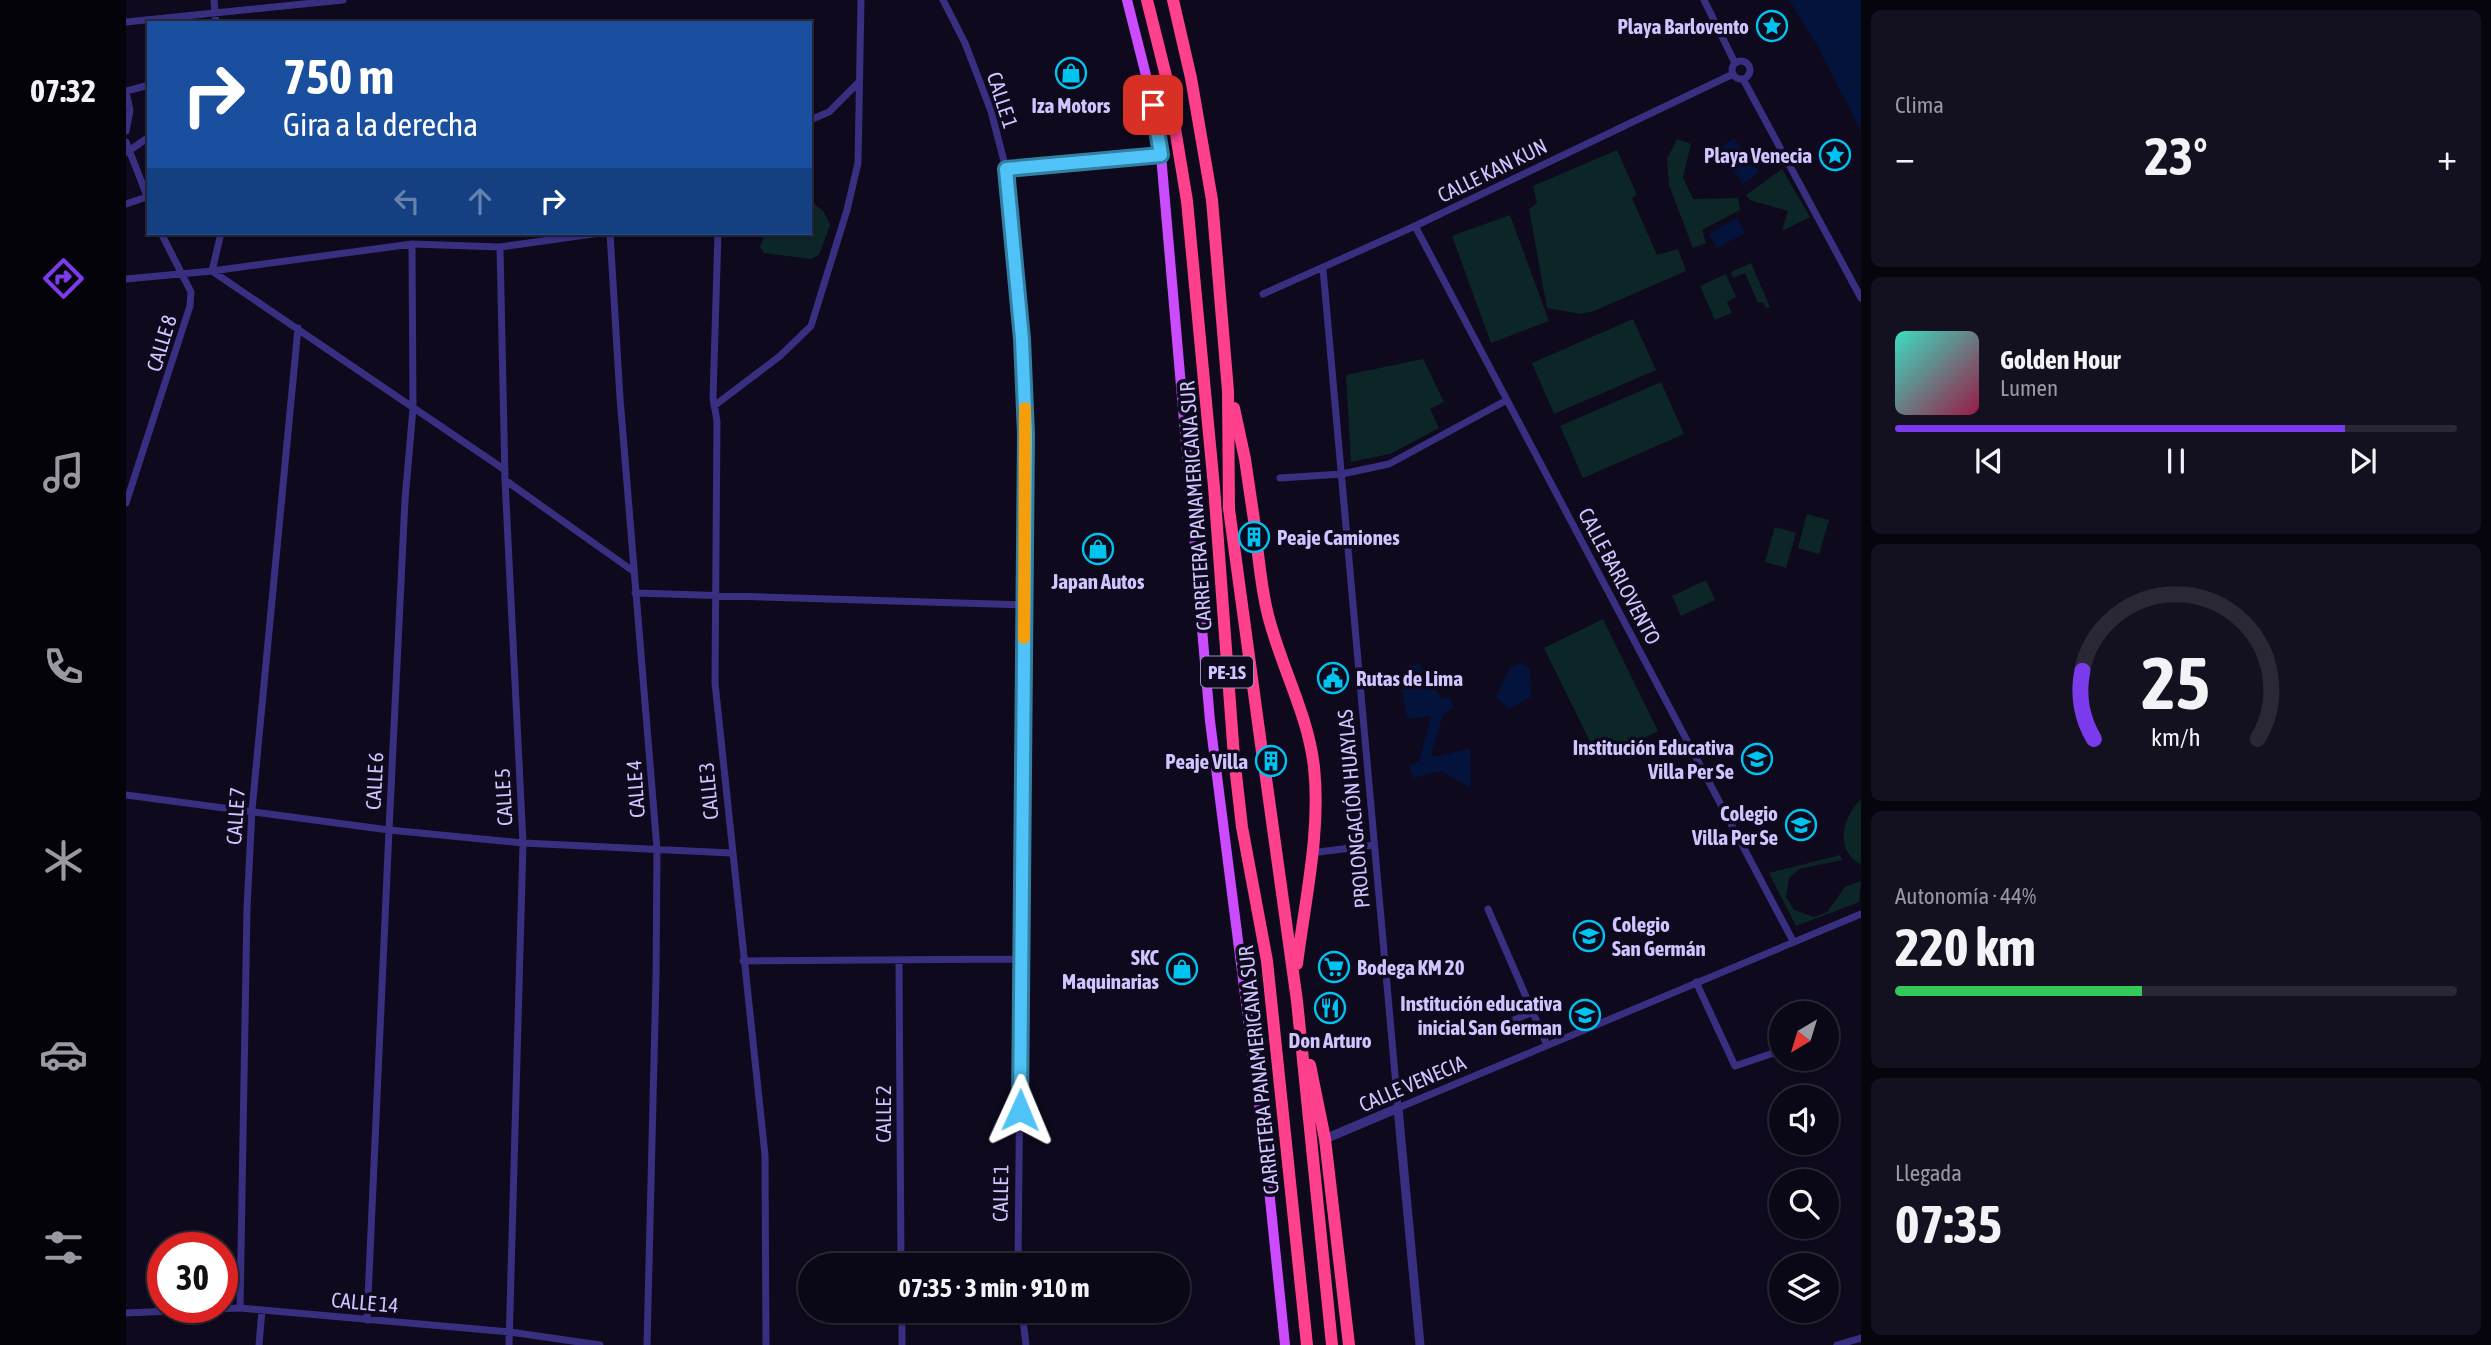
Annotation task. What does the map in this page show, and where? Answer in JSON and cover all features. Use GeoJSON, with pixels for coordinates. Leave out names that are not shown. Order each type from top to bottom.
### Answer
{"type":"FeatureCollection","features":[{"type":"Feature","properties":{"kind":"highway","name":"CARRETERA PANAMERICANA SUR"},"geometry":{"type":"LineString","coordinates":[[1147,0],[1167,80],[1186,201],[1212,459],[1234,757],[1242,827],[1267,961],[1307,1345]]}},
{"type":"Feature","properties":{"kind":"highway","name":"CARRETERA PANAMERICANA SUR"},"geometry":{"type":"LineString","coordinates":[[1172,0],[1191,78],[1212,200],[1228,391],[1229,509],[1262,752]]}},
{"type":"Feature","properties":{"kind":"highway","name":"CARRETERA PANAMERICANA SUR"},"geometry":{"type":"LineString","coordinates":[[1228,391],[1245,459],[1255,527]]}},
{"type":"Feature","properties":{"kind":"highway","name":"PE-1S"},"geometry":{"type":"LineString","coordinates":[[1257,546],[1268,615],[1305,722],[1314,765],[1316,794],[1311,853],[1294,981]]}},
{"type":"Feature","properties":{"kind":"highway","name":"PE-1S"},"geometry":{"type":"LineString","coordinates":[[1265,771],[1297,1001],[1332,1345]]}},
{"type":"Feature","properties":{"kind":"highway"},"geometry":{"type":"LineString","coordinates":[[1297,1001],[1325,1139],[1349,1345]]}},
{"type":"Feature","properties":{"kind":"main road"},"geometry":{"type":"LineString","coordinates":[[1127,0],[1153,103],[1161,155],[1210,721],[1266,1160],[1285,1345]]}},
{"type":"Feature","properties":{"kind":"street"},"geometry":{"type":"LineString","coordinates":[[214,0],[215,18]]}},
{"type":"Feature","properties":{"kind":"street"},"geometry":{"type":"LineString","coordinates":[[148,21],[215,18],[343,0]]}},
{"type":"Feature","properties":{"kind":"street"},"geometry":{"type":"LineString","coordinates":[[715,406],[761,371],[811,326],[848,211],[858,163],[861,0]]}},
{"type":"Feature","properties":{"kind":"street","name":"CALLE 1"},"geometry":{"type":"LineString","coordinates":[[943,0],[965,43],[991,111],[1006,169],[1022,339],[1026,434],[1024,959],[1018,1253]]}},
{"type":"Feature","properties":{"kind":"street"},"geometry":{"type":"LineString","coordinates":[[1704,0],[1735,63],[1733,74],[1744,79],[1861,298]]}},
{"type":"Feature","properties":{"kind":"street"},"geometry":{"type":"LineString","coordinates":[[126,22],[147,21]]}},
{"type":"Feature","properties":{"kind":"street"},"geometry":{"type":"LineString","coordinates":[[1735,63],[1744,61],[1750,67],[1750,73],[1744,79]]}},
{"type":"Feature","properties":{"kind":"street","name":"CALLE KAN KUN"},"geometry":{"type":"LineString","coordinates":[[1263,294],[1415,226],[1733,74]]}},
{"type":"Feature","properties":{"kind":"street"},"geometry":{"type":"LineString","coordinates":[[812,119],[829,112],[859,81]]}},
{"type":"Feature","properties":{"kind":"street"},"geometry":{"type":"LineString","coordinates":[[126,131],[130,110],[126,91],[147,86]]}},
{"type":"Feature","properties":{"kind":"street"},"geometry":{"type":"LineString","coordinates":[[127,152],[147,138]]}},
{"type":"Feature","properties":{"kind":"street"},"geometry":{"type":"LineString","coordinates":[[126,142],[127,152],[147,197]]}},
{"type":"Feature","properties":{"kind":"street"},"geometry":{"type":"LineString","coordinates":[[1006,169],[1161,155]]}},
{"type":"Feature","properties":{"kind":"street"},"geometry":{"type":"LineString","coordinates":[[126,204],[147,199]]}},
{"type":"Feature","properties":{"kind":"street","name":"CALLE BARLOVENTO"},"geometry":{"type":"LineString","coordinates":[[1415,226],[1793,942]]}},
{"type":"Feature","properties":{"kind":"street","name":"CALLE 8"},"geometry":{"type":"LineString","coordinates":[[126,503],[190,306],[191,292],[163,235]]}},
{"type":"Feature","properties":{"kind":"street"},"geometry":{"type":"LineString","coordinates":[[212,271],[221,235]]}},
{"type":"Feature","properties":{"kind":"street"},"geometry":{"type":"LineString","coordinates":[[126,279],[212,271],[412,244],[500,247],[586,235]]}},
{"type":"Feature","properties":{"kind":"street","name":"CALLE 4"},"geometry":{"type":"LineString","coordinates":[[610,235],[633,571],[657,849],[647,1345]]}},
{"type":"Feature","properties":{"kind":"street","name":"CALLE 3"},"geometry":{"type":"LineString","coordinates":[[718,235],[715,683],[765,1155],[766,1345]]}},
{"type":"Feature","properties":{"kind":"street","name":"CALLE 6"},"geometry":{"type":"LineString","coordinates":[[367,1320],[388,830],[405,500],[413,408],[412,244]]}},
{"type":"Feature","properties":{"kind":"street","name":"CALLE 5"},"geometry":{"type":"LineString","coordinates":[[500,247],[505,480],[523,843],[509,1345]]}},
{"type":"Feature","properties":{"kind":"street","name":"PROLONGACIÓN HUAYLAS"},"geometry":{"type":"LineString","coordinates":[[1323,269],[1420,1345]]}},
{"type":"Feature","properties":{"kind":"street"},"geometry":{"type":"LineString","coordinates":[[212,271],[505,470]]}},
{"type":"Feature","properties":{"kind":"street","name":"CALLE 7"},"geometry":{"type":"LineString","coordinates":[[240,1308],[247,908],[252,810],[298,328]]}},
{"type":"Feature","properties":{"kind":"street"},"geometry":{"type":"LineString","coordinates":[[1280,478],[1342,474],[1389,464],[1507,400]]}},
{"type":"Feature","properties":{"kind":"street"},"geometry":{"type":"LineString","coordinates":[[505,480],[633,571]]}},
{"type":"Feature","properties":{"kind":"street"},"geometry":{"type":"LineString","coordinates":[[635,593],[1024,605]]}},
{"type":"Feature","properties":{"kind":"street"},"geometry":{"type":"LineString","coordinates":[[126,795],[388,830],[523,843],[731,853]]}},
{"type":"Feature","properties":{"kind":"street"},"geometry":{"type":"LineString","coordinates":[[1311,853],[1374,845]]}},
{"type":"Feature","properties":{"kind":"street"},"geometry":{"type":"LineString","coordinates":[[1488,909],[1547,1045]]}},
{"type":"Feature","properties":{"kind":"street","name":"CALLE VENECIA"},"geometry":{"type":"LineString","coordinates":[[1325,1139],[1861,914]]}},
{"type":"Feature","properties":{"kind":"street"},"geometry":{"type":"LineString","coordinates":[[743,961],[899,962],[1024,959]]}},
{"type":"Feature","properties":{"kind":"street","name":"CALLE 2"},"geometry":{"type":"LineString","coordinates":[[899,962],[901,1253]]}},
{"type":"Feature","properties":{"kind":"street"},"geometry":{"type":"LineString","coordinates":[[1696,982],[1735,1066],[1769,1054]]}},
{"type":"Feature","properties":{"kind":"street"},"geometry":{"type":"LineString","coordinates":[[1502,1025],[1533,1012]]}},
{"type":"Feature","properties":{"kind":"street","name":"CALLE 14"},"geometry":{"type":"LineString","coordinates":[[126,1313],[240,1308],[510,1332],[600,1345]]}},
{"type":"Feature","properties":{"kind":"street"},"geometry":{"type":"LineString","coordinates":[[260,1345],[262,1310]]}},
{"type":"Feature","properties":{"kind":"street"},"geometry":{"type":"LineString","coordinates":[[902,1323],[902,1345]]}},
{"type":"Feature","properties":{"kind":"street"},"geometry":{"type":"LineString","coordinates":[[1023,1323],[1026,1345]]}},
{"type":"Feature","properties":{"kind":"street"},"geometry":{"type":"LineString","coordinates":[[1837,1345],[1861,1338]]}},
{"type":"Feature","properties":{"kind":"green space"},"geometry":{"type":"Polygon","coordinates":[[[1677,139],[1691,144],[1683,177],[1693,199],[1738,198],[1740,210],[1702,230],[1706,243],[1693,248],[1669,185],[1667,159],[1677,139]]]}},
{"type":"Feature","properties":{"kind":"green space"},"geometry":{"type":"Polygon","coordinates":[[[1617,150],[1637,195],[1632,198],[1657,255],[1678,249],[1686,271],[1594,311],[1580,314],[1547,308],[1529,209],[1537,203],[1533,186],[1617,150]]]}},
{"type":"Feature","properties":{"kind":"green space"},"geometry":{"type":"Polygon","coordinates":[[[1782,169],[1810,217],[1782,231],[1788,211],[1750,200],[1746,195],[1782,169]]]}},
{"type":"Feature","properties":{"kind":"green space"},"geometry":{"type":"Polygon","coordinates":[[[812,202],[824,212],[830,225],[819,255],[811,259],[764,253],[760,247],[764,235],[812,235],[812,202]]]}},
{"type":"Feature","properties":{"kind":"green space"},"geometry":{"type":"Polygon","coordinates":[[[1510,215],[1549,321],[1491,343],[1452,236],[1510,215]]]}},
{"type":"Feature","properties":{"kind":"green space"},"geometry":{"type":"Polygon","coordinates":[[[1751,263],[1770,307],[1766,308],[1763,302],[1758,303],[1745,273],[1733,278],[1731,272],[1751,263]]]}},
{"type":"Feature","properties":{"kind":"green space"},"geometry":{"type":"Polygon","coordinates":[[[1726,274],[1736,297],[1727,302],[1732,313],[1715,320],[1700,286],[1726,274]]]}},
{"type":"Feature","properties":{"kind":"green space"},"geometry":{"type":"Polygon","coordinates":[[[1633,319],[1656,370],[1554,414],[1532,363],[1633,319]]]}},
{"type":"Feature","properties":{"kind":"green space"},"geometry":{"type":"Polygon","coordinates":[[[1423,359],[1444,402],[1430,409],[1439,428],[1390,454],[1351,462],[1346,375],[1423,359]]]}},
{"type":"Feature","properties":{"kind":"green space"},"geometry":{"type":"Polygon","coordinates":[[[1661,382],[1684,434],[1583,478],[1560,426],[1661,382]]]}},
{"type":"Feature","properties":{"kind":"green space"},"geometry":{"type":"Polygon","coordinates":[[[1807,514],[1829,520],[1819,554],[1798,548],[1807,514]]]}},
{"type":"Feature","properties":{"kind":"green space"},"geometry":{"type":"Polygon","coordinates":[[[1775,527],[1796,533],[1786,568],[1765,562],[1775,527]]]}},
{"type":"Feature","properties":{"kind":"green space"},"geometry":{"type":"Polygon","coordinates":[[[1706,580],[1715,600],[1681,616],[1672,596],[1706,580]]]}},
{"type":"Feature","properties":{"kind":"green space"},"geometry":{"type":"Polygon","coordinates":[[[1603,619],[1658,731],[1599,760],[1544,648],[1603,619]]]}},
{"type":"Feature","properties":{"kind":"green space"},"geometry":{"type":"Polygon","coordinates":[[[1861,799],[1861,865],[1847,850],[1844,833],[1849,815],[1861,799]]]}},
{"type":"Feature","properties":{"kind":"green space"},"geometry":{"type":"Polygon","coordinates":[[[1840,855],[1842,860],[1799,869],[1789,878],[1786,897],[1794,910],[1814,917],[1827,912],[1845,887],[1861,881],[1859,902],[1796,926],[1769,873],[1840,855]]]}},
{"type":"Feature","properties":{"kind":"water"},"geometry":{"type":"Polygon","coordinates":[[[1789,0],[1861,0],[1861,131],[1818,47],[1789,0]]]}},
{"type":"Feature","properties":{"kind":"water"},"geometry":{"type":"Polygon","coordinates":[[[1734,138],[1759,172],[1743,184],[1718,150],[1734,138]]]}},
{"type":"Feature","properties":{"kind":"water"},"geometry":{"type":"Polygon","coordinates":[[[1737,218],[1745,233],[1717,248],[1709,234],[1737,218]]]}},
{"type":"Feature","properties":{"kind":"water"},"geometry":{"type":"Polygon","coordinates":[[[1521,663],[1530,669],[1531,697],[1509,709],[1496,697],[1510,667],[1521,663]]]}},
{"type":"Feature","properties":{"kind":"water"},"geometry":{"type":"Polygon","coordinates":[[[1419,664],[1442,699],[1448,696],[1454,707],[1443,715],[1431,755],[1435,757],[1470,748],[1471,788],[1440,771],[1413,778],[1409,765],[1419,761],[1431,716],[1407,719],[1402,689],[1410,688],[1405,666],[1419,664]]]}},
{"type":"Feature","properties":{"kind":"slow traffic"},"geometry":{"type":"LineString","coordinates":[[1024,638],[1025,408]]}},
{"type":"Feature","properties":{"kind":"place","name":"Playa Barlovento"},"geometry":{"type":"Point","coordinates":[1772,26]}},
{"type":"Feature","properties":{"kind":"place","name":"Iza Motors"},"geometry":{"type":"Point","coordinates":[1071,73]}},
{"type":"Feature","properties":{"kind":"place","name":"Playa Venecia"},"geometry":{"type":"Point","coordinates":[1835,155]}},
{"type":"Feature","properties":{"kind":"place","name":"Peaje Camiones"},"geometry":{"type":"Point","coordinates":[1254,537]}},
{"type":"Feature","properties":{"kind":"place","name":"Japan Autos"},"geometry":{"type":"Point","coordinates":[1098,549]}},
{"type":"Feature","properties":{"kind":"place","name":"Rutas de Lima"},"geometry":{"type":"Point","coordinates":[1333,678]}},
{"type":"Feature","properties":{"kind":"place","name":"Institución Educativa Villa Per Se"},"geometry":{"type":"Point","coordinates":[1757,759]}},
{"type":"Feature","properties":{"kind":"place","name":"Peaje Villa"},"geometry":{"type":"Point","coordinates":[1271,761]}},
{"type":"Feature","properties":{"kind":"place","name":"Colegio Villa Per Se"},"geometry":{"type":"Point","coordinates":[1801,825]}},
{"type":"Feature","properties":{"kind":"place","name":"Colegio San Germán"},"geometry":{"type":"Point","coordinates":[1589,936]}},
{"type":"Feature","properties":{"kind":"place","name":"Bodega KM 20"},"geometry":{"type":"Point","coordinates":[1334,967]}},
{"type":"Feature","properties":{"kind":"place","name":"SKC Maquinarias"},"geometry":{"type":"Point","coordinates":[1182,969]}},
{"type":"Feature","properties":{"kind":"place","name":"Don Arturo"},"geometry":{"type":"Point","coordinates":[1330,1008]}},
{"type":"Feature","properties":{"kind":"place","name":"Institución educativa inicial San German"},"geometry":{"type":"Point","coordinates":[1585,1015]}},
{"type":"Feature","properties":{"kind":"route"},"geometry":{"type":"LineString","coordinates":[[1020,1110],[1024,959],[1026,434],[1022,339],[1006,169],[1161,155],[1153,105]]}}]}
